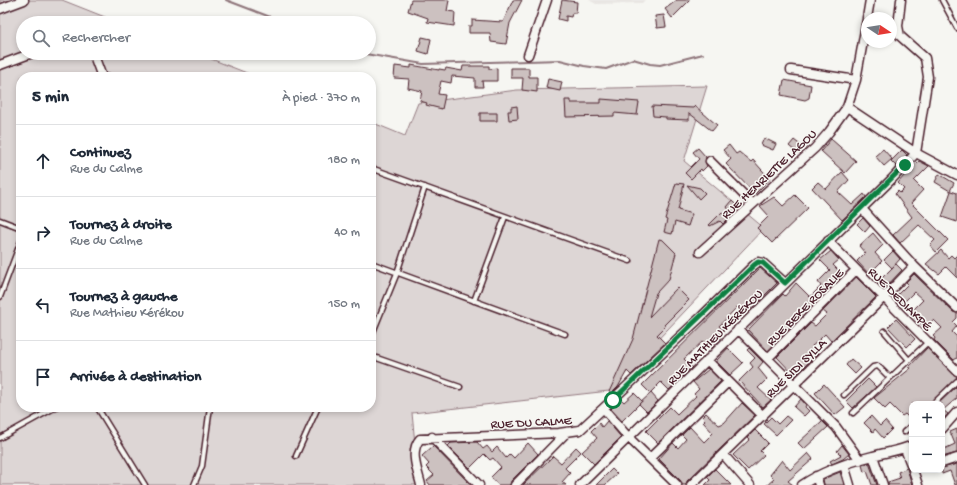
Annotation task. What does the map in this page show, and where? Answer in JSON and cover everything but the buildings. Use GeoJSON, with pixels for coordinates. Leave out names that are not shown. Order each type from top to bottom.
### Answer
{"type":"FeatureCollection","features":[{"type":"Feature","properties":{"kind":"street"},"geometry":{"type":"LineString","coordinates":[[0,9],[24,0]]}},
{"type":"Feature","properties":{"kind":"street"},"geometry":{"type":"LineString","coordinates":[[528,54],[547,0]]}},
{"type":"Feature","properties":{"kind":"street","name":"RUE HENRIETTE LAGOU"},"geometry":{"type":"LineString","coordinates":[[868,12],[870,0]]}},
{"type":"Feature","properties":{"kind":"street"},"geometry":{"type":"LineString","coordinates":[[901,0],[898,32],[900,36],[925,58],[928,77],[916,153]]}},
{"type":"Feature","properties":{"kind":"street","name":"RUE HENRIETTE LAGOU"},"geometry":{"type":"LineString","coordinates":[[700,252],[815,148],[829,132],[847,107],[856,80],[862,48]]}},
{"type":"Feature","properties":{"kind":"street"},"geometry":{"type":"LineString","coordinates":[[0,66],[16,60]]}},
{"type":"Feature","properties":{"kind":"street"},"geometry":{"type":"LineString","coordinates":[[96,60],[100,72]]}},
{"type":"Feature","properties":{"kind":"street"},"geometry":{"type":"LineString","coordinates":[[791,70],[856,80]]}},
{"type":"Feature","properties":{"kind":"street"},"geometry":{"type":"LineString","coordinates":[[847,107],[916,153],[957,175]]}},
{"type":"Feature","properties":{"kind":"street","name":"RUE MATHIEU KÉRÉKOU"},"geometry":{"type":"LineString","coordinates":[[580,485],[862,209],[916,153]]}},
{"type":"Feature","properties":{"kind":"street"},"geometry":{"type":"LineString","coordinates":[[710,161],[753,204]]}},
{"type":"Feature","properties":{"kind":"street"},"geometry":{"type":"LineString","coordinates":[[862,209],[914,266],[957,308]]}},
{"type":"Feature","properties":{"kind":"street","name":"RUE DEDIAKPÉ"},"geometry":{"type":"LineString","coordinates":[[828,241],[957,371]]}},
{"type":"Feature","properties":{"kind":"street","name":"RUE DU CALME"},"geometry":{"type":"LineString","coordinates":[[421,485],[414,451],[420,439],[432,437],[567,432],[580,430],[604,409],[758,262],[763,263],[785,283]]}},
{"type":"Feature","properties":{"kind":"street","name":"RUE SIDI SYLLA"},"geometry":{"type":"LineString","coordinates":[[691,485],[763,416],[914,266]]}},
{"type":"Feature","properties":{"kind":"street","name":"RUE BEKE ROSALIE"},"geometry":{"type":"LineString","coordinates":[[768,358],[856,270]]}},
{"type":"Feature","properties":{"kind":"street"},"geometry":{"type":"LineString","coordinates":[[738,329],[836,427],[860,460]]}},
{"type":"Feature","properties":{"kind":"street"},"geometry":{"type":"LineString","coordinates":[[707,360],[763,416]]}},
{"type":"Feature","properties":{"kind":"street"},"geometry":{"type":"LineString","coordinates":[[650,458],[728,382]]}},
{"type":"Feature","properties":{"kind":"street"},"geometry":{"type":"LineString","coordinates":[[604,409],[628,437],[677,485]]}},
{"type":"Feature","properties":{"kind":"street"},"geometry":{"type":"LineString","coordinates":[[945,426],[957,412]]}},
{"type":"Feature","properties":{"kind":"street"},"geometry":{"type":"LineString","coordinates":[[516,485],[567,432]]}},
{"type":"Feature","properties":{"kind":"street"},"geometry":{"type":"LineString","coordinates":[[432,437],[478,485]]}},
{"type":"Feature","properties":{"kind":"street"},"geometry":{"type":"LineString","coordinates":[[802,485],[816,476],[844,465],[908,447]]}},
{"type":"Feature","properties":{"kind":"street"},"geometry":{"type":"LineString","coordinates":[[723,454],[750,485]]}},
{"type":"Feature","properties":{"kind":"street"},"geometry":{"type":"LineString","coordinates":[[873,456],[883,485]]}},
{"type":"Feature","properties":{"kind":"street"},"geometry":{"type":"LineString","coordinates":[[945,462],[957,458]]}},
{"type":"Feature","properties":{"kind":"street"},"geometry":{"type":"LineString","coordinates":[[844,465],[850,485]]}},
{"type":"Feature","properties":{"kind":"street"},"geometry":{"type":"LineString","coordinates":[[916,473],[918,485]]}},
{"type":"Feature","properties":{"kind":"street"},"geometry":{"type":"LineString","coordinates":[[816,476],[819,485]]}},
{"type":"Feature","properties":{"kind":"lane"},"geometry":{"type":"LineString","coordinates":[[942,0],[957,28]]}},
{"type":"Feature","properties":{"kind":"lane"},"geometry":{"type":"LineString","coordinates":[[376,170],[505,217],[630,260]]}},
{"type":"Feature","properties":{"kind":"lane"},"geometry":{"type":"LineString","coordinates":[[376,324],[396,272],[425,187]]}},
{"type":"Feature","properties":{"kind":"lane"},"geometry":{"type":"LineString","coordinates":[[474,300],[505,217]]}},
{"type":"Feature","properties":{"kind":"lane"},"geometry":{"type":"LineString","coordinates":[[0,220],[16,226]]}},
{"type":"Feature","properties":{"kind":"lane"},"geometry":{"type":"LineString","coordinates":[[0,297],[16,254]]}},
{"type":"Feature","properties":{"kind":"lane"},"geometry":{"type":"LineString","coordinates":[[376,265],[565,334]]}},
{"type":"Feature","properties":{"kind":"lane"},"geometry":{"type":"LineString","coordinates":[[884,331],[909,360]]}},
{"type":"Feature","properties":{"kind":"lane"},"geometry":{"type":"LineString","coordinates":[[853,413],[928,342]]}},
{"type":"Feature","properties":{"kind":"lane"},"geometry":{"type":"LineString","coordinates":[[376,358],[460,387]]}},
{"type":"Feature","properties":{"kind":"lane"},"geometry":{"type":"LineString","coordinates":[[844,395],[873,367],[878,366],[890,378]]}},
{"type":"Feature","properties":{"kind":"lane"},"geometry":{"type":"LineString","coordinates":[[936,401],[957,381]]}},
{"type":"Feature","properties":{"kind":"lane"},"geometry":{"type":"LineString","coordinates":[[0,438],[47,412]]}},
{"type":"Feature","properties":{"kind":"lane"},"geometry":{"type":"LineString","coordinates":[[100,412],[145,485]]}},
{"type":"Feature","properties":{"kind":"lane"},"geometry":{"type":"LineString","coordinates":[[194,485],[202,466],[209,412]]}},
{"type":"Feature","properties":{"kind":"lane"},"geometry":{"type":"LineString","coordinates":[[296,456],[316,412]]}},
{"type":"Feature","properties":{"kind":"lane"},"geometry":{"type":"LineString","coordinates":[[904,432],[909,427]]}},
{"type":"Feature","properties":{"kind":"shaded area"},"geometry":{"type":"Polygon","coordinates":[[[0,0],[62,0],[102,16],[16,16],[16,60],[214,60],[244,72],[16,72],[16,412],[376,412],[376,124],[405,136],[418,103],[517,90],[707,86],[684,161],[764,228],[609,391],[412,413],[419,485],[0,485],[0,0]]]}},
{"type":"Feature","properties":{"kind":"shaded area"},"geometry":{"type":"Polygon","coordinates":[[[589,0],[645,0],[642,3],[596,4],[589,0]]]}},
{"type":"Feature","properties":{"kind":"waterway"},"geometry":{"type":"LineString","coordinates":[[226,0],[268,16]]}},
{"type":"Feature","properties":{"kind":"waterway"},"geometry":{"type":"LineString","coordinates":[[376,56],[423,64],[560,60],[584,66],[606,69],[633,59],[660,65],[703,54]]}},
{"type":"Feature","properties":{"kind":"route"},"geometry":{"type":"LineString","coordinates":[[613,400],[754,265],[758,262],[763,263],[785,283],[862,209],[905,165]]}}]}
